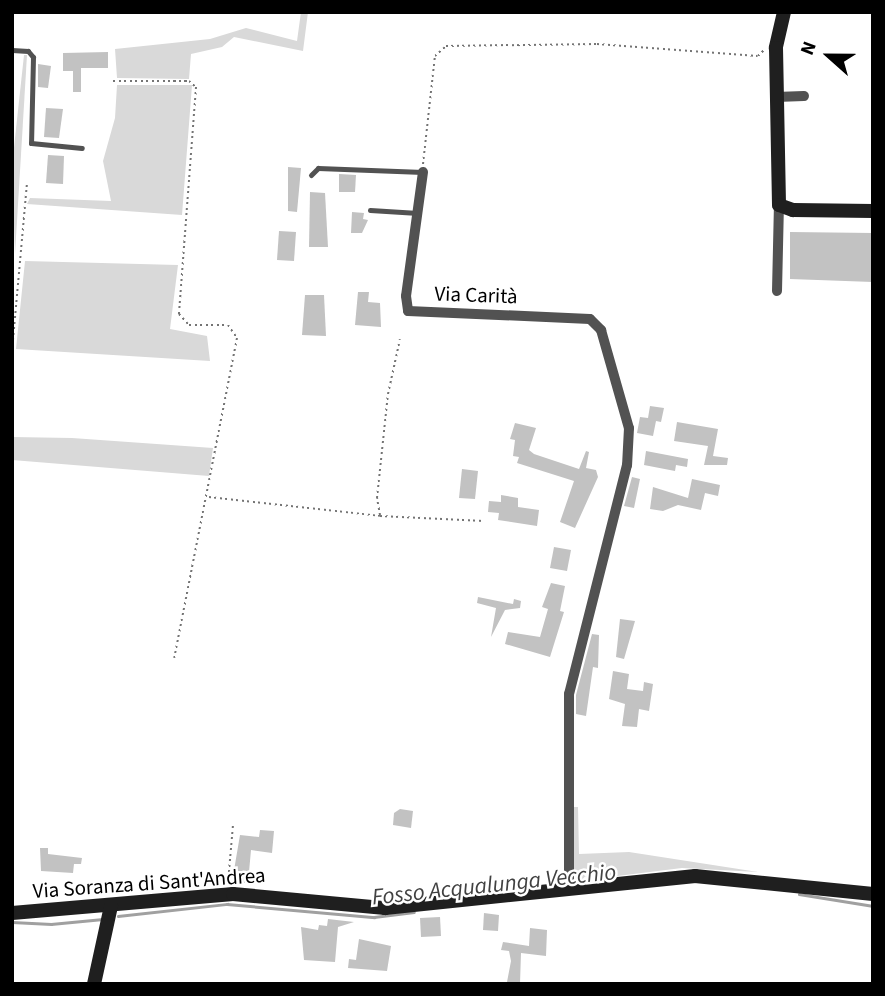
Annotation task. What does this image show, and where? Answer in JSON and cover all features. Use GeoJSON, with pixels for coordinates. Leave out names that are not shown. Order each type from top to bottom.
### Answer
{"type":"FeatureCollection","features":[{"type":"Feature","properties":{"kind":"street"},"geometry":{"type":"LineString","coordinates":[[777,291],[779,205],[776,48],[783,12]]}},
{"type":"Feature","properties":{"kind":"street"},"geometry":{"type":"LineString","coordinates":[[776,97],[804,96]]}},
{"type":"Feature","properties":{"kind":"street","name":"Via Carità"},"geometry":{"type":"LineString","coordinates":[[422,172],[406,296],[408,311],[590,319],[601,330],[629,428],[627,466],[569,694],[569,887]]}},
{"type":"Feature","properties":{"kind":"street"},"geometry":{"type":"LineString","coordinates":[[779,205],[793,210],[873,211]]}},
{"type":"Feature","properties":{"kind":"street","name":"Via Soranza di Sant'Andrea"},"geometry":{"type":"LineString","coordinates":[[12,913],[228,895],[385,908],[569,887],[714,875],[873,894]]}},
{"type":"Feature","properties":{"kind":"street"},"geometry":{"type":"LineString","coordinates":[[94,984],[111,906]]}},
{"type":"Feature","properties":{"kind":"lane"},"geometry":{"type":"LineString","coordinates":[[12,50],[28,51],[33,57],[31,143],[82,148]]}},
{"type":"Feature","properties":{"kind":"lane"},"geometry":{"type":"LineString","coordinates":[[311,175],[317,168],[422,172]]}},
{"type":"Feature","properties":{"kind":"lane"},"geometry":{"type":"LineString","coordinates":[[370,210],[418,213]]}},
{"type":"Feature","properties":{"kind":"path"},"geometry":{"type":"LineString","coordinates":[[422,172],[435,56],[446,46],[597,44],[758,56],[766,48]]}},
{"type":"Feature","properties":{"kind":"path"},"geometry":{"type":"LineString","coordinates":[[113,81],[190,81],[196,87],[179,314],[189,325],[228,325],[237,338],[174,658]]}},
{"type":"Feature","properties":{"kind":"path"},"geometry":{"type":"LineString","coordinates":[[12,351],[27,183]]}},
{"type":"Feature","properties":{"kind":"path"},"geometry":{"type":"LineString","coordinates":[[380,516],[377,498],[386,407],[400,339]]}},
{"type":"Feature","properties":{"kind":"path"},"geometry":{"type":"LineString","coordinates":[[208,496],[380,516],[484,521]]}},
{"type":"Feature","properties":{"kind":"path"},"geometry":{"type":"LineString","coordinates":[[228,895],[233,825]]}},
{"type":"Feature","properties":{"kind":"shaded area"},"geometry":{"type":"Polygon","coordinates":[[[301,12],[308,12],[303,51],[234,37],[222,47],[191,54],[189,79],[117,78],[115,49],[210,39],[246,28],[297,41],[301,12]]]}},
{"type":"Feature","properties":{"kind":"shaded area"},"geometry":{"type":"Polygon","coordinates":[[[24,55],[27,55],[15,254],[12,166],[24,55]]]}},
{"type":"Feature","properties":{"kind":"shaded area"},"geometry":{"type":"Polygon","coordinates":[[[117,85],[192,85],[182,215],[27,204],[30,198],[111,201],[103,161],[115,118],[117,85]]]}},
{"type":"Feature","properties":{"kind":"shaded area"},"geometry":{"type":"Polygon","coordinates":[[[25,261],[178,265],[170,329],[207,336],[210,361],[16,349],[25,261]]]}},
{"type":"Feature","properties":{"kind":"shaded area"},"geometry":{"type":"Polygon","coordinates":[[[12,437],[72,438],[213,448],[209,476],[12,460],[12,437]]]}},
{"type":"Feature","properties":{"kind":"shaded area"},"geometry":{"type":"Polygon","coordinates":[[[571,807],[578,807],[579,854],[629,852],[758,872],[682,868],[577,881],[573,870],[571,807]]]}},
{"type":"Feature","properties":{"kind":"building"},"geometry":{"type":"Polygon","coordinates":[[[108,52],[108,68],[81,68],[81,92],[73,92],[73,71],[63,71],[63,53],[108,52]]]}},
{"type":"Feature","properties":{"kind":"building"},"geometry":{"type":"Polygon","coordinates":[[[38,64],[51,66],[48,88],[38,87],[38,64]]]}},
{"type":"Feature","properties":{"kind":"building"},"geometry":{"type":"Polygon","coordinates":[[[46,108],[63,109],[59,138],[44,137],[46,108]]]}},
{"type":"Feature","properties":{"kind":"building"},"geometry":{"type":"Polygon","coordinates":[[[48,155],[64,156],[63,184],[46,183],[48,155]]]}},
{"type":"Feature","properties":{"kind":"building"},"geometry":{"type":"Polygon","coordinates":[[[288,167],[301,168],[297,212],[288,211],[288,167]]]}},
{"type":"Feature","properties":{"kind":"building"},"geometry":{"type":"Polygon","coordinates":[[[339,174],[356,175],[355,192],[339,192],[339,174]]]}},
{"type":"Feature","properties":{"kind":"building"},"geometry":{"type":"Polygon","coordinates":[[[310,192],[325,193],[328,247],[309,247],[310,192]]]}},
{"type":"Feature","properties":{"kind":"building"},"geometry":{"type":"Polygon","coordinates":[[[352,212],[364,213],[363,219],[368,220],[362,233],[351,233],[352,212]]]}},
{"type":"Feature","properties":{"kind":"building"},"geometry":{"type":"Polygon","coordinates":[[[279,231],[296,232],[294,261],[277,260],[279,231]]]}},
{"type":"Feature","properties":{"kind":"building"},"geometry":{"type":"Polygon","coordinates":[[[790,232],[873,233],[873,282],[790,279],[790,232]]]}},
{"type":"Feature","properties":{"kind":"building"},"geometry":{"type":"Polygon","coordinates":[[[358,292],[369,292],[368,302],[380,303],[381,327],[355,325],[358,292]]]}},
{"type":"Feature","properties":{"kind":"building"},"geometry":{"type":"Polygon","coordinates":[[[305,295],[324,295],[326,336],[302,335],[305,295]]]}},
{"type":"Feature","properties":{"kind":"building"},"geometry":{"type":"Polygon","coordinates":[[[650,406],[664,408],[661,422],[656,421],[653,436],[637,433],[640,417],[648,418],[650,406]]]}},
{"type":"Feature","properties":{"kind":"building"},"geometry":{"type":"Polygon","coordinates":[[[677,422],[718,429],[713,456],[728,458],[727,465],[704,465],[708,446],[674,441],[677,422]]]}},
{"type":"Feature","properties":{"kind":"building"},"geometry":{"type":"Polygon","coordinates":[[[515,423],[536,428],[529,450],[534,454],[579,469],[586,451],[589,452],[586,468],[596,470],[598,477],[575,528],[560,522],[574,481],[517,463],[519,457],[513,456],[515,440],[510,439],[515,423]]]}},
{"type":"Feature","properties":{"kind":"building"},"geometry":{"type":"Polygon","coordinates":[[[646,451],[688,459],[687,467],[676,465],[675,471],[644,465],[646,451]]]}},
{"type":"Feature","properties":{"kind":"building"},"geometry":{"type":"Polygon","coordinates":[[[462,469],[478,471],[475,499],[459,498],[462,469]]]}},
{"type":"Feature","properties":{"kind":"building"},"geometry":{"type":"Polygon","coordinates":[[[632,477],[640,479],[634,508],[624,506],[632,477]]]}},
{"type":"Feature","properties":{"kind":"building"},"geometry":{"type":"Polygon","coordinates":[[[692,479],[720,485],[718,496],[705,493],[701,510],[678,505],[663,511],[650,509],[653,487],[688,498],[692,479]]]}},
{"type":"Feature","properties":{"kind":"building"},"geometry":{"type":"Polygon","coordinates":[[[501,495],[518,498],[518,507],[539,510],[537,526],[498,520],[499,513],[488,512],[489,501],[501,502],[501,495]]]}},
{"type":"Feature","properties":{"kind":"building"},"geometry":{"type":"Polygon","coordinates":[[[554,547],[571,550],[567,571],[550,568],[554,547]]]}},
{"type":"Feature","properties":{"kind":"building"},"geometry":{"type":"Polygon","coordinates":[[[551,583],[565,586],[560,611],[564,612],[550,657],[505,644],[508,632],[540,637],[548,609],[542,607],[551,583]]]}},
{"type":"Feature","properties":{"kind":"building"},"geometry":{"type":"Polygon","coordinates":[[[478,597],[513,604],[514,599],[521,601],[520,608],[505,610],[491,637],[496,608],[477,603],[478,597]]]}},
{"type":"Feature","properties":{"kind":"building"},"geometry":{"type":"Polygon","coordinates":[[[620,619],[635,621],[624,659],[616,657],[620,619]]]}},
{"type":"Feature","properties":{"kind":"building"},"geometry":{"type":"Polygon","coordinates":[[[592,634],[599,635],[598,668],[593,667],[586,716],[576,714],[576,695],[592,634]]]}},
{"type":"Feature","properties":{"kind":"building"},"geometry":{"type":"Polygon","coordinates":[[[613,671],[629,674],[627,689],[643,691],[644,682],[653,684],[649,711],[639,709],[637,727],[622,726],[625,704],[609,699],[613,671]]]}},
{"type":"Feature","properties":{"kind":"building"},"geometry":{"type":"Polygon","coordinates":[[[400,809],[413,811],[411,828],[393,825],[394,813],[400,809]]]}},
{"type":"Feature","properties":{"kind":"building"},"geometry":{"type":"Polygon","coordinates":[[[260,830],[274,831],[272,853],[251,850],[248,883],[232,882],[240,835],[259,837],[260,830]]]}},
{"type":"Feature","properties":{"kind":"building"},"geometry":{"type":"Polygon","coordinates":[[[40,848],[48,848],[48,854],[82,858],[81,864],[74,864],[73,873],[41,871],[40,848]]]}},
{"type":"Feature","properties":{"kind":"building"},"geometry":{"type":"Polygon","coordinates":[[[484,913],[499,915],[498,931],[483,930],[484,913]]]}},
{"type":"Feature","properties":{"kind":"building"},"geometry":{"type":"Polygon","coordinates":[[[440,917],[441,936],[421,937],[420,918],[440,917]]]}},
{"type":"Feature","properties":{"kind":"building"},"geometry":{"type":"Polygon","coordinates":[[[328,919],[354,922],[338,927],[335,962],[304,960],[301,927],[318,930],[319,925],[327,926],[328,919]]]}},
{"type":"Feature","properties":{"kind":"building"},"geometry":{"type":"Polygon","coordinates":[[[530,928],[547,930],[546,956],[521,953],[520,984],[507,982],[511,961],[509,951],[501,950],[503,942],[529,946],[530,928]]]}},
{"type":"Feature","properties":{"kind":"building"},"geometry":{"type":"Polygon","coordinates":[[[359,939],[391,946],[387,971],[348,968],[349,959],[356,960],[359,939]]]}},
{"type":"Feature","properties":{"kind":"waterway","name":"Fosso Acqualunga Vecchio"},"geometry":{"type":"LineString","coordinates":[[799,894],[873,906]]}},
{"type":"Feature","properties":{"kind":"waterway","name":"Fosso Acqualunga Vecchio"},"geometry":{"type":"LineString","coordinates":[[118,916],[227,904],[374,917],[414,912]]}},
{"type":"Feature","properties":{"kind":"waterway","name":"Fosso Acqualunga Vecchio"},"geometry":{"type":"LineString","coordinates":[[12,922],[51,924],[103,919]]}}]}
